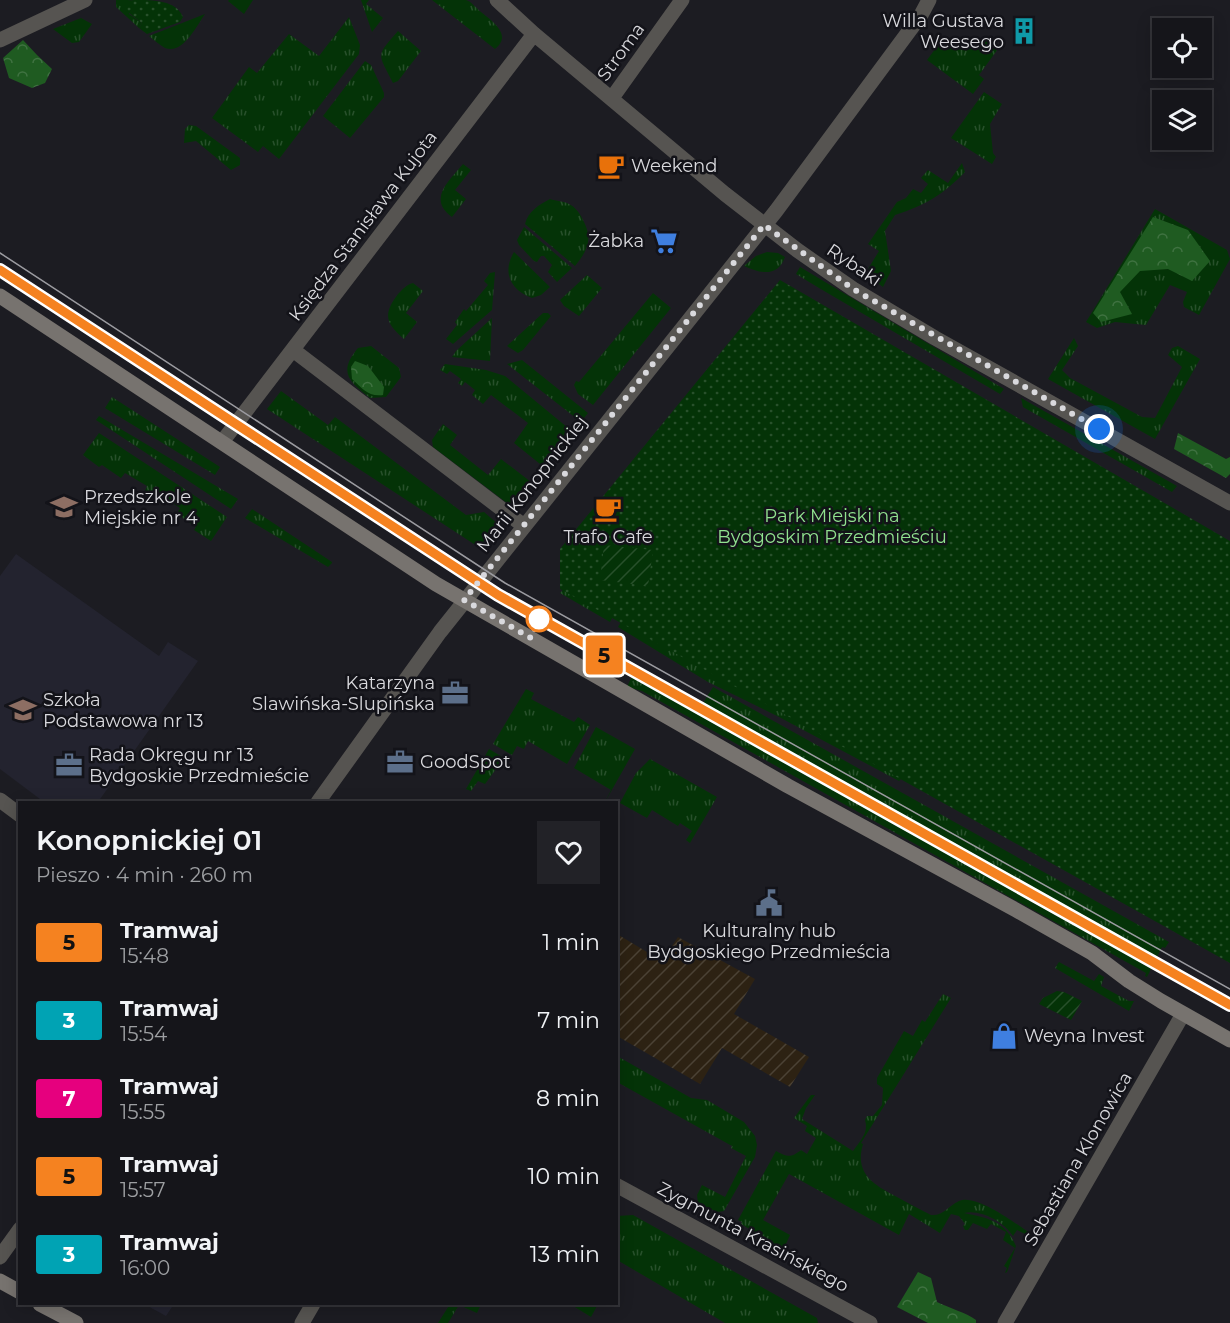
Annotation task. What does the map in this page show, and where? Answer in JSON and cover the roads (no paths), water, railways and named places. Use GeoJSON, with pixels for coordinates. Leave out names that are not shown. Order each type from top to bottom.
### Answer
{"type":"FeatureCollection","features":[{"type":"Feature","properties":{"kind":"street"},"geometry":{"type":"LineString","coordinates":[[0,40],[85,0]]}},
{"type":"Feature","properties":{"kind":"street","name":"Rybaki"},"geometry":{"type":"LineString","coordinates":[[497,0],[534,34],[764,225],[853,289],[1230,503]]}},
{"type":"Feature","properties":{"kind":"street","name":"Stroma"},"geometry":{"type":"LineString","coordinates":[[612,98],[682,0]]}},
{"type":"Feature","properties":{"kind":"street","name":"Marii Konopnickiej"},"geometry":{"type":"LineString","coordinates":[[319,801],[464,600],[764,225],[840,126],[921,15],[929,0]]}},
{"type":"Feature","properties":{"kind":"street","name":"Księdza Stanisława Kujota"},"geometry":{"type":"LineString","coordinates":[[222,442],[534,34]]}},
{"type":"Feature","properties":{"kind":"street"},"geometry":{"type":"LineString","coordinates":[[0,296],[436,584],[788,786],[1035,921],[1092,954],[1129,981],[1183,1014],[1230,1040]]}},
{"type":"Feature","properties":{"kind":"street"},"geometry":{"type":"LineString","coordinates":[[293,350],[524,526]]}},
{"type":"Feature","properties":{"kind":"street"},"geometry":{"type":"LineString","coordinates":[[0,800],[18,813]]}},
{"type":"Feature","properties":{"kind":"street","name":"Sebastiana Klonowica"},"geometry":{"type":"LineString","coordinates":[[1005,1323],[1183,1014]]}},
{"type":"Feature","properties":{"kind":"street","name":"Zygmunta Krasińskiego"},"geometry":{"type":"LineString","coordinates":[[618,1186],[870,1323]]}},
{"type":"Feature","properties":{"kind":"street"},"geometry":{"type":"LineString","coordinates":[[0,1257],[18,1232]]}},
{"type":"Feature","properties":{"kind":"street"},"geometry":{"type":"LineString","coordinates":[[0,1281],[18,1291]]}},
{"type":"Feature","properties":{"kind":"street"},"geometry":{"type":"LineString","coordinates":[[42,1305],[76,1323]]}},
{"type":"Feature","properties":{"kind":"street"},"geometry":{"type":"LineString","coordinates":[[302,1323],[313,1305]]}},
{"type":"Feature","properties":{"kind":"tram line"},"geometry":{"type":"LineString","coordinates":[[0,253],[505,583],[1230,989]]}},
{"type":"Feature","properties":{"kind":"tram line"},"geometry":{"type":"LineString","coordinates":[[0,270],[498,595],[1230,1005]]}},
{"type":"Feature","properties":{"kind":"tram line","name":"5"},"geometry":{"type":"LineString","coordinates":[[0,270],[498,595],[1230,1005]]}},
{"type":"Feature","properties":{"kind":"place","name":"Willa Gustava Weesego"},"geometry":{"type":"Point","coordinates":[1024,31]}},
{"type":"Feature","properties":{"kind":"place","name":"Weekend"},"geometry":{"type":"Point","coordinates":[611,166]}},
{"type":"Feature","properties":{"kind":"place","name":"Żabka"},"geometry":{"type":"Point","coordinates":[664,241]}},
{"type":"Feature","properties":{"kind":"place","name":"Przedszkole Miejskie nr 4"},"geometry":{"type":"Point","coordinates":[64,507]}},
{"type":"Feature","properties":{"kind":"place","name":"Trafo Cafe"},"geometry":{"type":"Point","coordinates":[608,509]}},
{"type":"Feature","properties":{"kind":"place","name":"Katarzyna Slawińska-Slupińska"},"geometry":{"type":"Point","coordinates":[455,693]}},
{"type":"Feature","properties":{"kind":"place","name":"Szkoła Podstawowa nr 13"},"geometry":{"type":"Point","coordinates":[23,710]}},
{"type":"Feature","properties":{"kind":"place","name":"GoodSpot"},"geometry":{"type":"Point","coordinates":[400,762]}},
{"type":"Feature","properties":{"kind":"place","name":"Rada Okręgu nr 13 Bydgoskie Przedmieście"},"geometry":{"type":"Point","coordinates":[69,765]}},
{"type":"Feature","properties":{"kind":"place","name":"Kulturalny hub Bydgoskiego Przedmieścia"},"geometry":{"type":"Point","coordinates":[769,903]}},
{"type":"Feature","properties":{"kind":"place","name":"Weyna Invest"},"geometry":{"type":"Point","coordinates":[1004,1036]}},
{"type":"Feature","properties":{"kind":"park label","name":"Park Miejski na Bydgoskim Przedmieściu"},"geometry":{"type":"Point","coordinates":[832,526]}}]}
